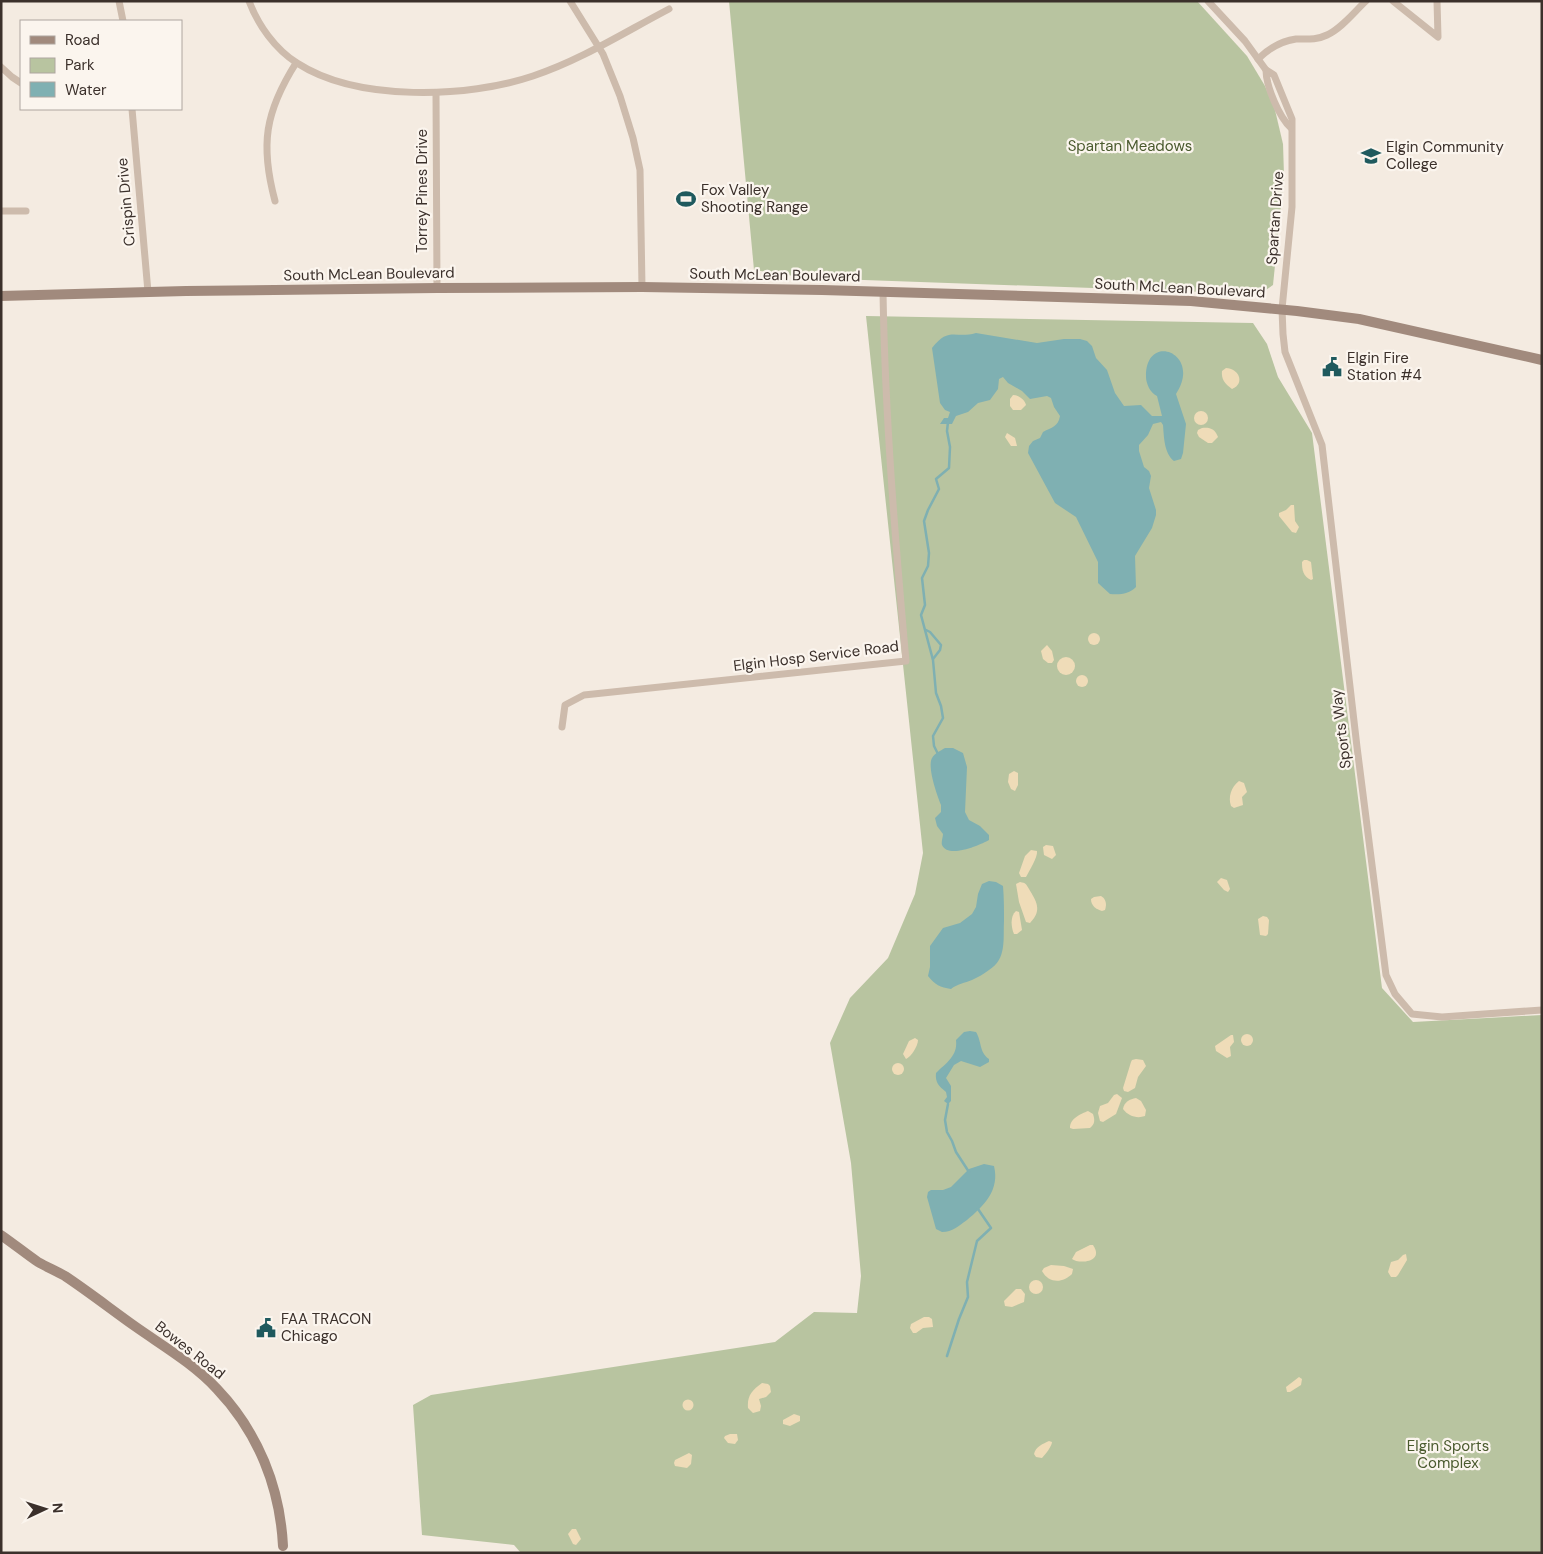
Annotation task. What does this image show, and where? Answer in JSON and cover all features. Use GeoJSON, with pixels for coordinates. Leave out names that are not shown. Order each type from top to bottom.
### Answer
{"type":"FeatureCollection","features":[{"type":"Feature","properties":{"kind":"main road","name":"South McLean Boulevard"},"geometry":{"type":"LineString","coordinates":[[1,296],[148,292],[642,287],[883,292],[1191,302],[1282,309],[1359,319],[1540,358]]}},
{"type":"Feature","properties":{"kind":"main road","name":"Bowes Road"},"geometry":{"type":"LineString","coordinates":[[1,1235],[38,1262],[65,1276],[162,1345],[190,1365],[217,1389],[244,1423],[264,1459],[276,1496],[282,1525],[283,1546]]}},
{"type":"Feature","properties":{"kind":"street"},"geometry":{"type":"LineString","coordinates":[[119,1],[123,20]]}},
{"type":"Feature","properties":{"kind":"street"},"geometry":{"type":"LineString","coordinates":[[249,1],[273,42],[296,63],[327,78],[357,86],[384,90],[436,93],[475,89],[520,80],[564,64],[669,9]]}},
{"type":"Feature","properties":{"kind":"street"},"geometry":{"type":"LineString","coordinates":[[570,1],[599,46],[620,96],[637,154],[640,170],[642,208],[642,287]]}},
{"type":"Feature","properties":{"kind":"street","name":"Spartan Drive"},"geometry":{"type":"LineString","coordinates":[[1208,1],[1245,41],[1266,70],[1274,75],[1292,119],[1292,207],[1282,309]]}},
{"type":"Feature","properties":{"kind":"street"},"geometry":{"type":"LineString","coordinates":[[1258,59],[1265,52],[1282,43],[1295,40],[1313,40],[1326,36],[1336,30],[1366,1]]}},
{"type":"Feature","properties":{"kind":"street"},"geometry":{"type":"LineString","coordinates":[[1393,1],[1438,36],[1437,1]]}},
{"type":"Feature","properties":{"kind":"street"},"geometry":{"type":"LineString","coordinates":[[275,200],[267,161],[268,130],[279,93],[296,63]]}},
{"type":"Feature","properties":{"kind":"street"},"geometry":{"type":"LineString","coordinates":[[1,67],[20,81]]}},
{"type":"Feature","properties":{"kind":"street","name":"Torrey Pines Drive"},"geometry":{"type":"LineString","coordinates":[[436,93],[437,288]]}},
{"type":"Feature","properties":{"kind":"street","name":"Crispin Drive"},"geometry":{"type":"LineString","coordinates":[[132,110],[148,292]]}},
{"type":"Feature","properties":{"kind":"street"},"geometry":{"type":"LineString","coordinates":[[1,211],[26,211]]}},
{"type":"Feature","properties":{"kind":"street","name":"Elgin Hosp Service Road"},"geometry":{"type":"LineString","coordinates":[[562,726],[565,705],[584,695],[906,661],[884,374],[883,292]]}},
{"type":"Feature","properties":{"kind":"street","name":"Sports Way"},"geometry":{"type":"LineString","coordinates":[[1282,309],[1285,352],[1322,445],[1359,765],[1386,976],[1395,994],[1412,1014],[1442,1018],[1542,1010]]}},
{"type":"Feature","properties":{"kind":"green space","name":"Spartan Meadows"},"geometry":{"type":"Polygon","coordinates":[[[729,1],[1197,1],[1247,56],[1265,86],[1275,110],[1283,144],[1284,176],[1273,285],[1260,294],[808,278],[754,270],[729,1]]]}},
{"type":"Feature","properties":{"kind":"green space","name":"Elgin Sports Complex"},"geometry":{"type":"Polygon","coordinates":[[[866,316],[1253,323],[1267,344],[1278,377],[1312,433],[1382,988],[1413,1022],[1542,1015],[1542,1553],[521,1553],[514,1545],[422,1535],[413,1405],[431,1395],[775,1342],[814,1312],[857,1313],[861,1276],[851,1163],[830,1043],[850,998],[888,958],[915,894],[923,853],[866,316]]]}},
{"type":"Feature","properties":{"kind":"sand"},"geometry":{"type":"Polygon","coordinates":[[[1226,368],[1234,370],[1239,376],[1239,383],[1232,389],[1225,383],[1222,376],[1222,371],[1226,368]]]}},
{"type":"Feature","properties":{"kind":"sand"},"geometry":{"type":"Polygon","coordinates":[[[1013,395],[1019,397],[1025,403],[1026,405],[1021,410],[1013,410],[1010,406],[1010,399],[1013,395]]]}},
{"type":"Feature","properties":{"kind":"sand"},"geometry":{"type":"Polygon","coordinates":[[[1201,411],[1206,413],[1208,418],[1206,423],[1201,425],[1196,423],[1194,418],[1196,413],[1201,411]]]}},
{"type":"Feature","properties":{"kind":"sand"},"geometry":{"type":"Polygon","coordinates":[[[1202,428],[1212,429],[1218,437],[1212,443],[1208,443],[1199,437],[1197,433],[1202,428]]]}},
{"type":"Feature","properties":{"kind":"sand"},"geometry":{"type":"Polygon","coordinates":[[[1007,433],[1015,438],[1017,446],[1011,446],[1005,437],[1007,433]]]}},
{"type":"Feature","properties":{"kind":"sand"},"geometry":{"type":"Polygon","coordinates":[[[1294,505],[1295,521],[1299,527],[1296,533],[1292,532],[1279,516],[1279,513],[1294,505]]]}},
{"type":"Feature","properties":{"kind":"sand"},"geometry":{"type":"Polygon","coordinates":[[[1304,560],[1311,562],[1313,579],[1311,580],[1306,577],[1302,568],[1304,560]]]}},
{"type":"Feature","properties":{"kind":"sand"},"geometry":{"type":"Polygon","coordinates":[[[1096,633],[1099,634],[1099,644],[1092,645],[1089,644],[1088,637],[1089,634],[1096,633]]]}},
{"type":"Feature","properties":{"kind":"sand"},"geometry":{"type":"Polygon","coordinates":[[[1047,645],[1052,651],[1054,660],[1052,663],[1048,663],[1043,659],[1041,651],[1047,645]]]}},
{"type":"Feature","properties":{"kind":"sand"},"geometry":{"type":"Polygon","coordinates":[[[1066,657],[1074,662],[1075,666],[1070,674],[1066,675],[1058,670],[1057,666],[1062,658],[1066,657]]]}},
{"type":"Feature","properties":{"kind":"sand"},"geometry":{"type":"Polygon","coordinates":[[[1080,675],[1084,675],[1088,681],[1084,687],[1080,687],[1076,683],[1076,679],[1080,675]]]}},
{"type":"Feature","properties":{"kind":"sand"},"geometry":{"type":"Polygon","coordinates":[[[1014,771],[1018,773],[1018,785],[1015,791],[1011,789],[1008,782],[1009,774],[1014,771]]]}},
{"type":"Feature","properties":{"kind":"sand"},"geometry":{"type":"Polygon","coordinates":[[[1239,781],[1244,783],[1247,792],[1242,797],[1243,805],[1234,808],[1230,803],[1230,796],[1232,789],[1239,781]]]}},
{"type":"Feature","properties":{"kind":"sand"},"geometry":{"type":"Polygon","coordinates":[[[1046,845],[1053,846],[1056,855],[1052,859],[1044,855],[1043,847],[1046,845]]]}},
{"type":"Feature","properties":{"kind":"sand"},"geometry":{"type":"Polygon","coordinates":[[[1031,850],[1037,851],[1036,857],[1026,877],[1021,877],[1019,873],[1025,856],[1031,850]]]}},
{"type":"Feature","properties":{"kind":"sand"},"geometry":{"type":"Polygon","coordinates":[[[1221,878],[1227,880],[1230,889],[1228,892],[1217,882],[1221,878]]]}},
{"type":"Feature","properties":{"kind":"sand"},"geometry":{"type":"Polygon","coordinates":[[[1020,882],[1025,883],[1037,906],[1036,914],[1030,923],[1026,922],[1019,902],[1016,884],[1020,882]]]}},
{"type":"Feature","properties":{"kind":"sand"},"geometry":{"type":"Polygon","coordinates":[[[1101,896],[1106,904],[1105,910],[1102,911],[1094,907],[1091,899],[1101,896]]]}},
{"type":"Feature","properties":{"kind":"sand"},"geometry":{"type":"Polygon","coordinates":[[[1016,911],[1019,912],[1022,930],[1014,934],[1012,922],[1016,911]]]}},
{"type":"Feature","properties":{"kind":"sand"},"geometry":{"type":"Polygon","coordinates":[[[1263,916],[1269,920],[1268,934],[1266,936],[1260,935],[1258,919],[1263,916]]]}},
{"type":"Feature","properties":{"kind":"sand"},"geometry":{"type":"Polygon","coordinates":[[[1247,1034],[1253,1040],[1247,1046],[1241,1040],[1247,1034]]]}},
{"type":"Feature","properties":{"kind":"sand"},"geometry":{"type":"Polygon","coordinates":[[[1233,1035],[1234,1042],[1230,1047],[1231,1056],[1227,1058],[1216,1051],[1215,1046],[1233,1035]]]}},
{"type":"Feature","properties":{"kind":"sand"},"geometry":{"type":"Polygon","coordinates":[[[915,1038],[918,1040],[917,1045],[912,1054],[906,1059],[903,1054],[909,1041],[915,1038]]]}},
{"type":"Feature","properties":{"kind":"sand"},"geometry":{"type":"Polygon","coordinates":[[[1136,1059],[1143,1060],[1146,1066],[1138,1077],[1135,1088],[1128,1092],[1124,1091],[1123,1088],[1131,1062],[1136,1059]]]}},
{"type":"Feature","properties":{"kind":"sand"},"geometry":{"type":"Polygon","coordinates":[[[896,1063],[900,1063],[904,1069],[900,1075],[896,1075],[892,1071],[892,1067],[896,1063]]]}},
{"type":"Feature","properties":{"kind":"sand"},"geometry":{"type":"Polygon","coordinates":[[[1117,1094],[1122,1098],[1116,1114],[1103,1122],[1100,1121],[1098,1113],[1100,1106],[1108,1103],[1117,1094]]]}},
{"type":"Feature","properties":{"kind":"sand"},"geometry":{"type":"Polygon","coordinates":[[[1136,1098],[1141,1101],[1146,1110],[1145,1116],[1133,1116],[1123,1109],[1128,1101],[1136,1098]]]}},
{"type":"Feature","properties":{"kind":"sand"},"geometry":{"type":"Polygon","coordinates":[[[1088,1111],[1094,1116],[1094,1122],[1090,1128],[1070,1128],[1074,1119],[1088,1111]]]}},
{"type":"Feature","properties":{"kind":"sand"},"geometry":{"type":"Polygon","coordinates":[[[1093,1245],[1096,1251],[1093,1259],[1084,1262],[1072,1259],[1076,1252],[1093,1245]]]}},
{"type":"Feature","properties":{"kind":"sand"},"geometry":{"type":"Polygon","coordinates":[[[1406,1254],[1407,1260],[1398,1275],[1391,1277],[1388,1272],[1391,1262],[1398,1260],[1406,1254]]]}},
{"type":"Feature","properties":{"kind":"sand"},"geometry":{"type":"Polygon","coordinates":[[[1051,1265],[1073,1269],[1072,1274],[1064,1279],[1052,1280],[1042,1271],[1051,1265]]]}},
{"type":"Feature","properties":{"kind":"sand"},"geometry":{"type":"Polygon","coordinates":[[[1033,1280],[1039,1280],[1043,1287],[1039,1294],[1033,1294],[1029,1290],[1029,1284],[1033,1280]]]}},
{"type":"Feature","properties":{"kind":"sand"},"geometry":{"type":"Polygon","coordinates":[[[1016,1289],[1021,1289],[1025,1294],[1024,1302],[1012,1307],[1005,1306],[1004,1301],[1016,1289]]]}},
{"type":"Feature","properties":{"kind":"sand"},"geometry":{"type":"Polygon","coordinates":[[[924,1317],[932,1319],[933,1327],[923,1328],[913,1333],[910,1328],[911,1324],[924,1317]]]}},
{"type":"Feature","properties":{"kind":"sand"},"geometry":{"type":"Polygon","coordinates":[[[1299,1377],[1302,1379],[1301,1385],[1287,1392],[1286,1387],[1299,1377]]]}},
{"type":"Feature","properties":{"kind":"sand"},"geometry":{"type":"Polygon","coordinates":[[[762,1383],[770,1386],[771,1392],[766,1397],[759,1399],[760,1411],[753,1413],[748,1408],[749,1397],[762,1383]]]}},
{"type":"Feature","properties":{"kind":"sand"},"geometry":{"type":"Polygon","coordinates":[[[688,1399],[694,1405],[688,1411],[682,1405],[688,1399]]]}},
{"type":"Feature","properties":{"kind":"sand"},"geometry":{"type":"Polygon","coordinates":[[[794,1414],[800,1416],[800,1421],[790,1426],[783,1424],[783,1420],[794,1414]]]}},
{"type":"Feature","properties":{"kind":"sand"},"geometry":{"type":"Polygon","coordinates":[[[730,1434],[737,1434],[738,1440],[735,1444],[728,1443],[724,1438],[730,1434]]]}},
{"type":"Feature","properties":{"kind":"sand"},"geometry":{"type":"Polygon","coordinates":[[[1049,1441],[1052,1444],[1045,1455],[1042,1458],[1036,1457],[1034,1454],[1036,1449],[1049,1441]]]}},
{"type":"Feature","properties":{"kind":"sand"},"geometry":{"type":"Polygon","coordinates":[[[689,1453],[692,1455],[691,1464],[687,1468],[675,1466],[675,1460],[689,1453]]]}},
{"type":"Feature","properties":{"kind":"sand"},"geometry":{"type":"Polygon","coordinates":[[[572,1529],[576,1529],[581,1539],[576,1545],[573,1544],[568,1534],[572,1529]]]}},
{"type":"Feature","properties":{"kind":"water"},"geometry":{"type":"Polygon","coordinates":[[[976,333],[1037,343],[1064,339],[1087,341],[1092,346],[1096,358],[1107,370],[1115,393],[1124,406],[1141,405],[1152,416],[1162,416],[1157,396],[1150,390],[1147,382],[1148,363],[1154,354],[1162,351],[1171,353],[1178,358],[1183,368],[1182,380],[1176,394],[1186,424],[1183,453],[1181,459],[1174,461],[1168,454],[1161,422],[1153,424],[1148,435],[1139,445],[1144,467],[1151,476],[1149,488],[1156,515],[1152,528],[1135,556],[1136,587],[1127,593],[1110,594],[1098,583],[1098,562],[1076,517],[1055,503],[1028,453],[1029,446],[1033,441],[1040,438],[1043,432],[1054,426],[1059,420],[1060,416],[1051,398],[1047,396],[1030,399],[1003,377],[999,379],[998,389],[990,400],[978,403],[968,412],[956,416],[952,424],[940,424],[944,418],[948,418],[950,412],[945,410],[940,403],[932,348],[938,341],[948,335],[976,333]]]}},
{"type":"Feature","properties":{"kind":"water"},"geometry":{"type":"Polygon","coordinates":[[[945,748],[953,748],[963,753],[967,767],[965,812],[969,820],[980,826],[989,835],[989,840],[964,850],[951,851],[945,849],[942,845],[943,834],[937,826],[935,818],[941,812],[941,805],[933,781],[931,762],[938,752],[945,748]]]}},
{"type":"Feature","properties":{"kind":"water"},"geometry":{"type":"Polygon","coordinates":[[[989,881],[1003,886],[1004,942],[999,960],[983,974],[951,989],[938,985],[928,976],[930,946],[943,928],[960,923],[972,914],[976,907],[982,884],[989,881]]]}},
{"type":"Feature","properties":{"kind":"water"},"geometry":{"type":"Polygon","coordinates":[[[964,1032],[976,1032],[982,1050],[989,1059],[989,1062],[980,1067],[961,1061],[954,1065],[946,1078],[951,1086],[951,1101],[948,1104],[944,1101],[947,1097],[946,1092],[938,1084],[936,1073],[953,1055],[956,1040],[964,1032]]]}},
{"type":"Feature","properties":{"kind":"water"},"geometry":{"type":"Polygon","coordinates":[[[984,1164],[994,1166],[995,1175],[993,1190],[985,1203],[967,1220],[952,1230],[942,1232],[936,1229],[927,1197],[928,1192],[951,1187],[969,1169],[984,1164]]]}},
{"type":"Feature","properties":{"kind":"waterway"},"geometry":{"type":"LineString","coordinates":[[938,754],[934,746],[933,736],[943,718],[936,693],[933,660],[921,615],[925,605],[922,578],[928,566],[929,553],[924,521],[939,489],[936,479],[949,468],[948,422]]}},
{"type":"Feature","properties":{"kind":"waterway"},"geometry":{"type":"LineString","coordinates":[[926,630],[941,645],[940,650],[933,659]]}},
{"type":"Feature","properties":{"kind":"waterway"},"geometry":{"type":"LineString","coordinates":[[948,1104],[945,1120],[947,1132],[956,1152],[969,1172]]}},
{"type":"Feature","properties":{"kind":"waterway"},"geometry":{"type":"LineString","coordinates":[[947,1356],[968,1297],[967,1282],[977,1241],[991,1228],[978,1209]]}},
{"type":"Feature","properties":{"kind":"place","name":"Elgin Community College"},"geometry":{"type":"Point","coordinates":[1371,156]}},
{"type":"Feature","properties":{"kind":"place","name":"Fox Valley Shooting Range"},"geometry":{"type":"Point","coordinates":[686,199]}},
{"type":"Feature","properties":{"kind":"place","name":"Elgin Fire Station #4"},"geometry":{"type":"Point","coordinates":[1332,367]}},
{"type":"Feature","properties":{"kind":"place","name":"FAA TRACON Chicago"},"geometry":{"type":"Point","coordinates":[266,1328]}}]}
